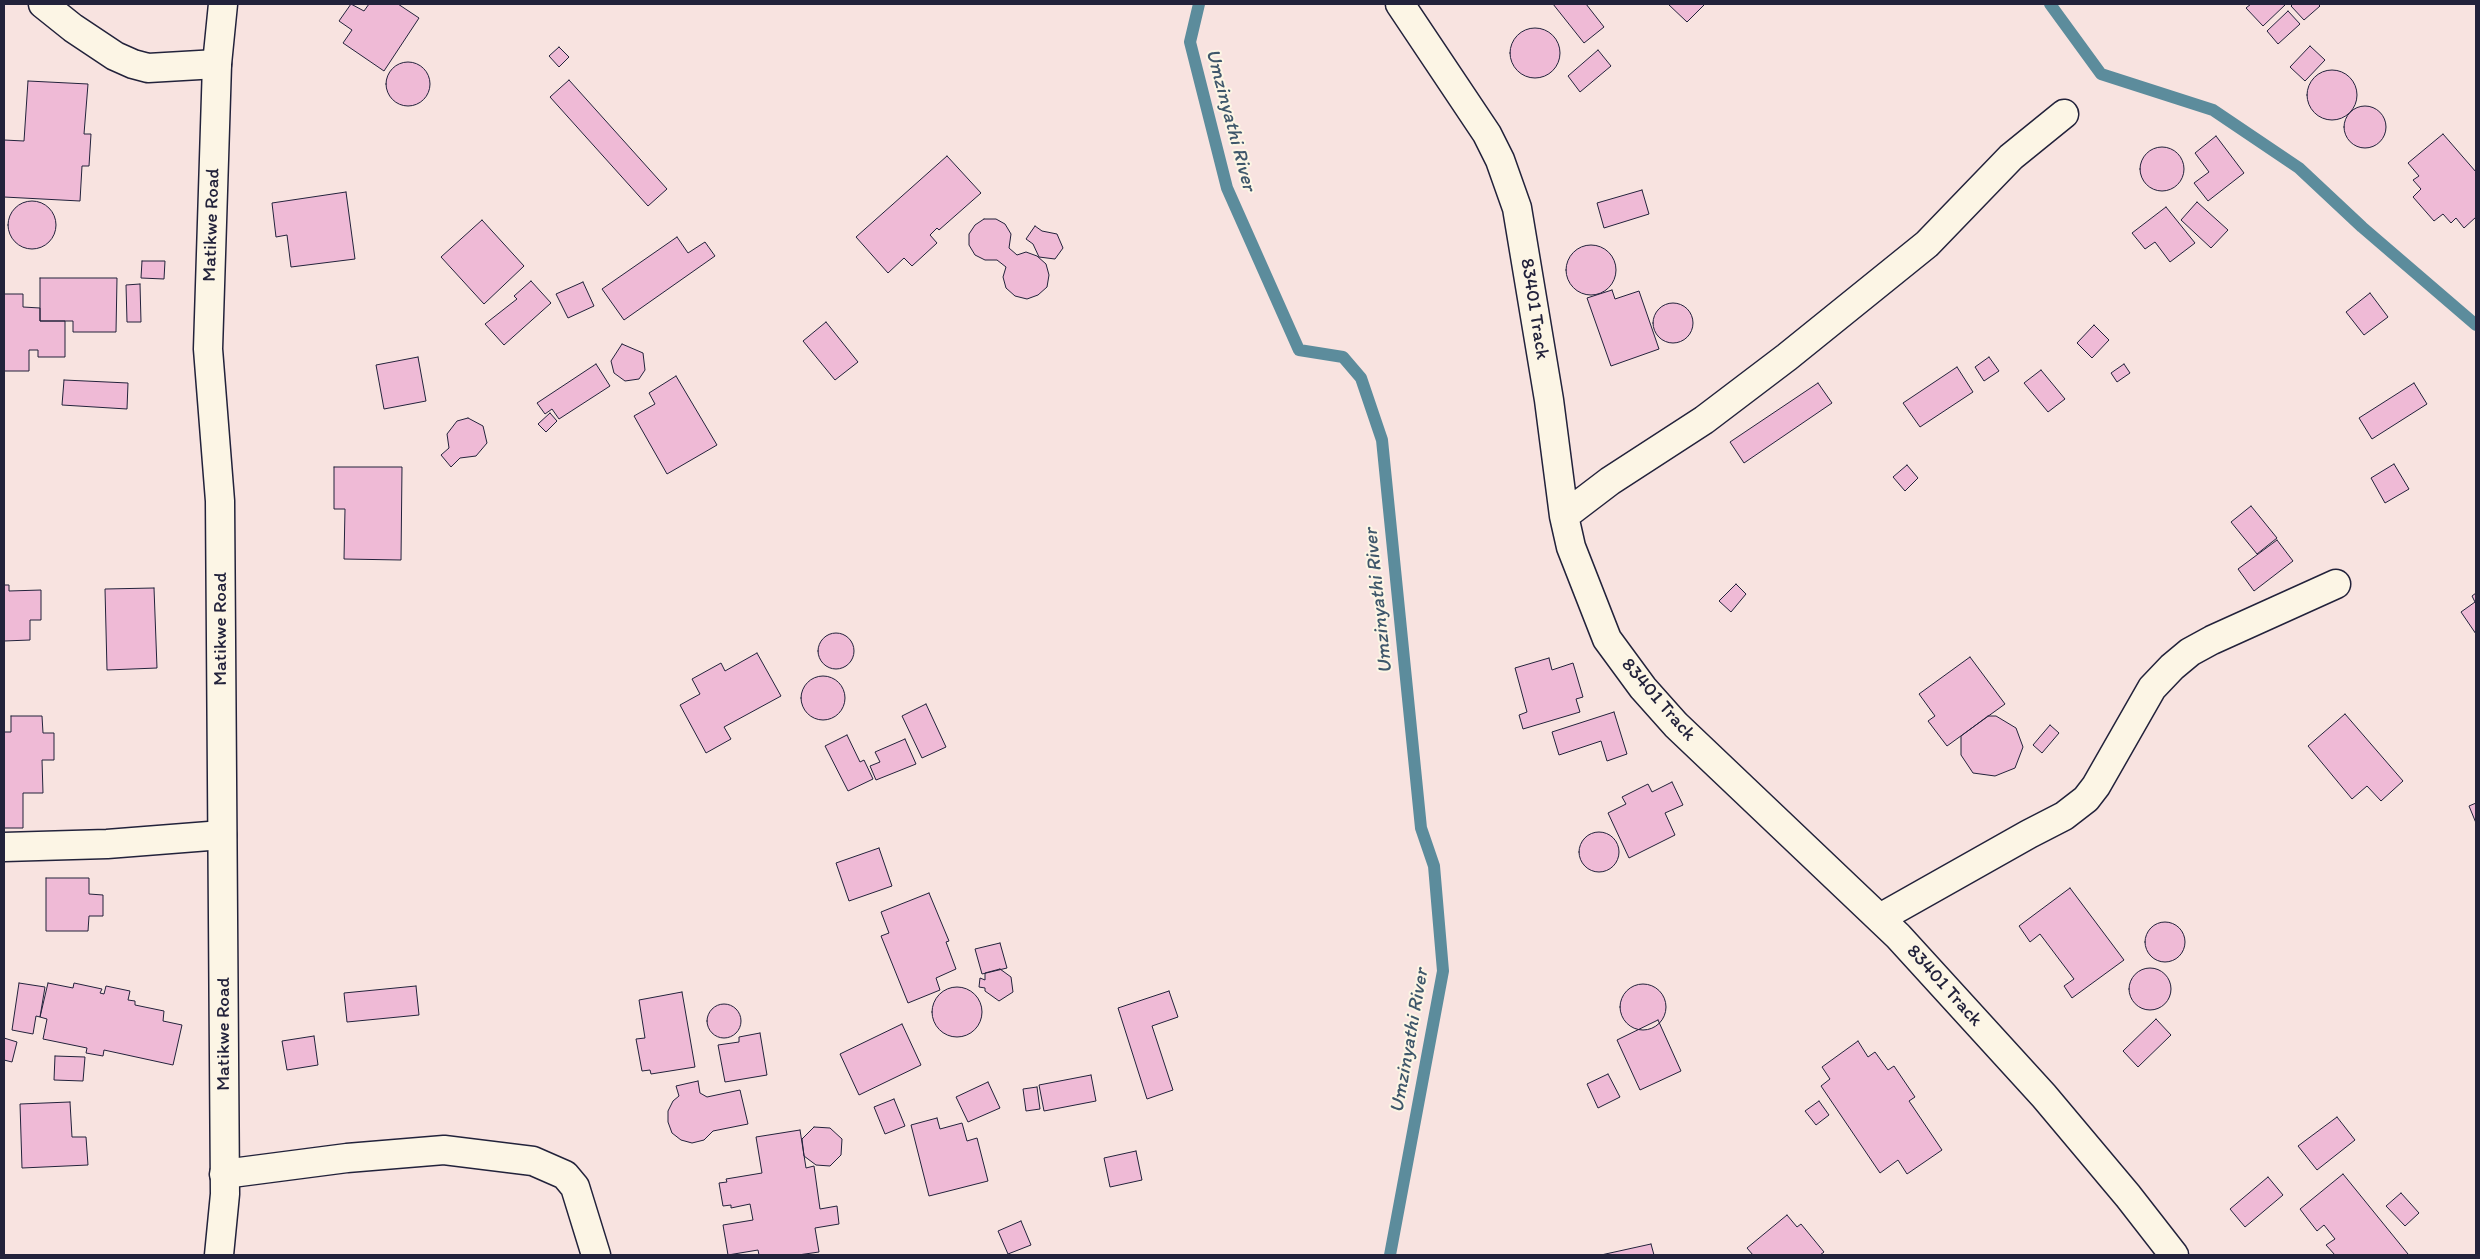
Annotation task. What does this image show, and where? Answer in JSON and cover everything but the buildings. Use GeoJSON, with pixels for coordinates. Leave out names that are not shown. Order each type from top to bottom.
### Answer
{"type":"FeatureCollection","features":[{"type":"Feature","properties":{"kind":"street"},"geometry":{"type":"LineString","coordinates":[[43,4],[73,28],[115,56],[133,64],[148,68],[217,64]]}},
{"type":"Feature","properties":{"kind":"street","name":"Matikwe Road"},"geometry":{"type":"LineString","coordinates":[[219,1255],[224,1174],[220,500],[208,349],[217,64],[223,4]]}},
{"type":"Feature","properties":{"kind":"street","name":"83401 Track"},"geometry":{"type":"LineString","coordinates":[[1400,4],[1487,134],[1500,160],[1517,208],[1549,400],[1564,516],[1571,547],[1607,638],[1643,688],[1676,725],[1880,918],[2044,1096],[2128,1196],[2174,1255]]}},
{"type":"Feature","properties":{"kind":"street"},"geometry":{"type":"LineString","coordinates":[[1564,516],[1610,481],[1704,420],[1787,357],[1927,244],[2011,157],[2064,114]]}},
{"type":"Feature","properties":{"kind":"street"},"geometry":{"type":"LineString","coordinates":[[1880,918],[2064,816],[2086,799],[2096,786],[2152,688],[2190,652],[2212,640],[2336,584]]}},
{"type":"Feature","properties":{"kind":"street"},"geometry":{"type":"LineString","coordinates":[[4,847],[107,844],[222,835]]}},
{"type":"Feature","properties":{"kind":"street"},"geometry":{"type":"LineString","coordinates":[[224,1174],[347,1158],[444,1150],[533,1161],[564,1175],[574,1188],[596,1255]]}},
{"type":"Feature","properties":{"kind":"waterway","name":"Umzinyathi River"},"geometry":{"type":"LineString","coordinates":[[1199,4],[1190,42],[1227,188],[1299,350],[1343,357],[1361,378],[1382,440],[1421,828],[1434,866],[1443,971],[1390,1255]]}},
{"type":"Feature","properties":{"kind":"waterway"},"geometry":{"type":"LineString","coordinates":[[2050,4],[2101,74],[2213,110],[2299,168],[2362,227],[2476,325]]}}]}
